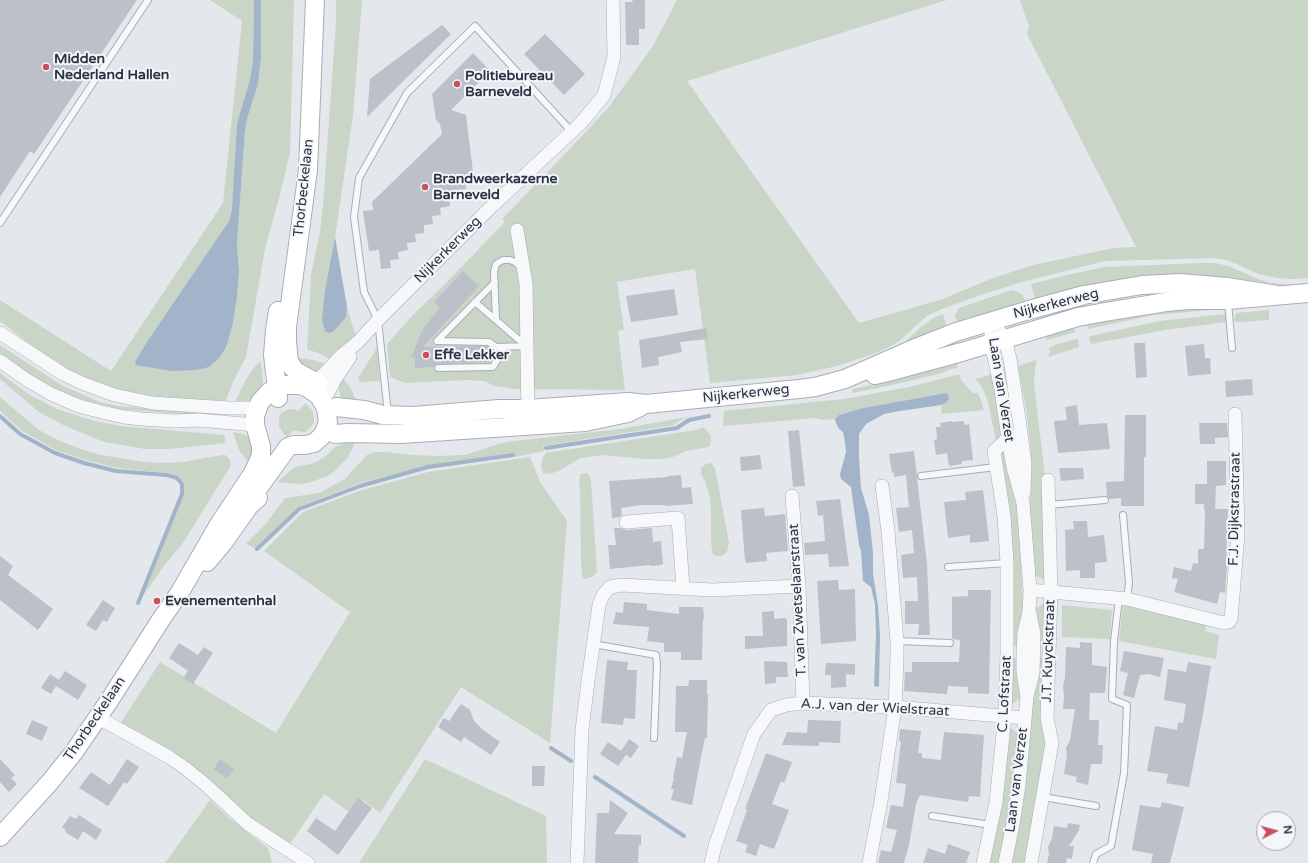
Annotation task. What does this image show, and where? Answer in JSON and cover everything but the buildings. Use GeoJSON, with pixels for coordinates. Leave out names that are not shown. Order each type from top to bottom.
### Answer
{"type":"FeatureCollection","features":[{"type":"Feature","properties":{"kind":"main road","name":"Thorbeckelaan"},"geometry":{"type":"LineString","coordinates":[[274,393],[273,355],[275,330],[299,190],[301,167],[305,110],[308,0]]}},
{"type":"Feature","properties":{"kind":"main road","name":"Thorbeckelaan"},"geometry":{"type":"LineString","coordinates":[[315,0],[308,170],[287,327],[289,362],[327,405]]}},
{"type":"Feature","properties":{"kind":"main road","name":"Nijkerkerweg"},"geometry":{"type":"LineString","coordinates":[[845,379],[918,347],[991,321],[1084,295],[1142,285],[1180,283],[1228,293],[1277,295],[1308,293]]}},
{"type":"Feature","properties":{"kind":"main road","name":"Nijkerkerweg"},"geometry":{"type":"LineString","coordinates":[[327,405],[348,433],[392,423],[412,416],[499,409],[528,418],[628,402],[646,404],[816,387],[845,379],[888,372],[1078,317],[1228,293]]}},
{"type":"Feature","properties":{"kind":"main road"},"geometry":{"type":"LineString","coordinates":[[292,384],[327,405],[326,445],[312,454],[302,456],[288,454],[277,448],[259,423],[265,418],[267,410],[272,404],[274,393],[284,385],[292,384]]}},
{"type":"Feature","properties":{"kind":"main road","name":"Nijkerkerweg"},"geometry":{"type":"LineString","coordinates":[[327,405],[364,410],[392,423]]}},
{"type":"Feature","properties":{"kind":"main road","name":"Thorbeckelaan"},"geometry":{"type":"LineString","coordinates":[[0,837],[50,782],[74,752],[180,592],[218,526],[253,473],[261,454],[259,423]]}},
{"type":"Feature","properties":{"kind":"main road","name":"Thorbeckelaan"},"geometry":{"type":"LineString","coordinates":[[180,592],[223,543],[250,506],[263,493],[288,454]]}},
{"type":"Feature","properties":{"kind":"street","name":"Nijkerkerweg"},"geometry":{"type":"LineString","coordinates":[[327,405],[325,373],[342,355],[358,342],[489,209],[572,132],[604,95],[614,57],[613,0]]}},
{"type":"Feature","properties":{"kind":"street"},"geometry":{"type":"LineString","coordinates":[[518,230],[526,284],[528,418]]}},
{"type":"Feature","properties":{"kind":"street","name":"Laan van Verzet"},"geometry":{"type":"LineString","coordinates":[[991,321],[998,341],[1010,360],[1025,464],[1023,503],[1030,590],[1029,612],[1024,633],[1023,672],[1027,697],[1019,785],[1005,863]]}},
{"type":"Feature","properties":{"kind":"street"},"geometry":{"type":"LineString","coordinates":[[0,333],[63,374],[114,395],[152,403],[229,408],[259,423]]}},
{"type":"Feature","properties":{"kind":"street","name":"Laan van Verzet"},"geometry":{"type":"LineString","coordinates":[[998,341],[1001,390],[1008,438],[1013,467],[1023,503]]}},
{"type":"Feature","properties":{"kind":"street"},"geometry":{"type":"LineString","coordinates":[[0,361],[40,388],[66,401],[102,412],[124,417],[174,421],[199,420],[259,423]]}},
{"type":"Feature","properties":{"kind":"street","name":"F.J. Dijkstrastraat"},"geometry":{"type":"LineString","coordinates":[[1123,598],[1224,623],[1229,622],[1238,534],[1235,414]]}},
{"type":"Feature","properties":{"kind":"street"},"geometry":{"type":"LineString","coordinates":[[1008,438],[1021,436]]}},
{"type":"Feature","properties":{"kind":"street","name":"C. Lofstraat"},"geometry":{"type":"LineString","coordinates":[[983,863],[996,802],[1005,715],[1007,562],[1004,516],[994,451],[1008,438]]}},
{"type":"Feature","properties":{"kind":"street","name":"J.T. Kuyckstraat"},"geometry":{"type":"LineString","coordinates":[[1032,863],[1052,743],[1046,706],[1051,592],[1048,480]]}},
{"type":"Feature","properties":{"kind":"street"},"geometry":{"type":"LineString","coordinates":[[868,863],[881,801],[895,706],[897,641],[888,531],[882,486]]}},
{"type":"Feature","properties":{"kind":"street","name":"T. van Zwetselaarstraat"},"geometry":{"type":"LineString","coordinates":[[792,496],[799,586],[803,703]]}},
{"type":"Feature","properties":{"kind":"street"},"geometry":{"type":"LineString","coordinates":[[626,522],[678,518],[683,588]]}},
{"type":"Feature","properties":{"kind":"street"},"geometry":{"type":"LineString","coordinates":[[578,863],[582,730],[599,605],[603,595],[610,588],[622,585],[712,590],[799,586]]}},
{"type":"Feature","properties":{"kind":"street"},"geometry":{"type":"LineString","coordinates":[[1030,590],[1123,598]]}},
{"type":"Feature","properties":{"kind":"street","name":"A.J. van der Wielstraat"},"geometry":{"type":"LineString","coordinates":[[711,863],[715,846],[754,734],[770,710],[786,705],[803,703],[895,706],[1025,718]]}},
{"type":"Feature","properties":{"kind":"street"},"geometry":{"type":"LineString","coordinates":[[97,718],[169,757],[206,785],[248,824],[308,863]]}},
{"type":"Feature","properties":{"kind":"lane"},"geometry":{"type":"LineString","coordinates":[[0,223],[148,0]]}},
{"type":"Feature","properties":{"kind":"lane"},"geometry":{"type":"LineString","coordinates":[[392,423],[378,320],[364,292],[354,217],[359,178],[407,93],[475,26],[572,132]]}},
{"type":"Feature","properties":{"kind":"lane"},"geometry":{"type":"LineString","coordinates":[[496,320],[494,272],[496,264],[503,260],[510,260],[520,266],[524,272]]}},
{"type":"Feature","properties":{"kind":"lane"},"geometry":{"type":"LineString","coordinates":[[495,282],[437,341],[488,342],[496,347],[527,346]]}},
{"type":"Feature","properties":{"kind":"lane"},"geometry":{"type":"LineString","coordinates":[[1228,293],[1232,348]]}},
{"type":"Feature","properties":{"kind":"lane"},"geometry":{"type":"LineString","coordinates":[[475,302],[527,346]]}},
{"type":"Feature","properties":{"kind":"lane"},"geometry":{"type":"LineString","coordinates":[[438,368],[493,367],[505,347]]}},
{"type":"Feature","properties":{"kind":"lane"},"geometry":{"type":"LineString","coordinates":[[921,476],[996,467]]}},
{"type":"Feature","properties":{"kind":"lane"},"geometry":{"type":"LineString","coordinates":[[1049,505],[1105,500]]}},
{"type":"Feature","properties":{"kind":"lane"},"geometry":{"type":"LineString","coordinates":[[1093,863],[1096,854],[1111,846],[1124,772],[1127,705],[1112,699],[1114,641],[1123,598],[1129,583],[1123,515]]}},
{"type":"Feature","properties":{"kind":"lane"},"geometry":{"type":"LineString","coordinates":[[948,567],[1007,562]]}},
{"type":"Feature","properties":{"kind":"lane"},"geometry":{"type":"LineString","coordinates":[[897,641],[950,643]]}},
{"type":"Feature","properties":{"kind":"lane"},"geometry":{"type":"LineString","coordinates":[[593,644],[656,655],[657,665],[654,738]]}},
{"type":"Feature","properties":{"kind":"lane"},"geometry":{"type":"LineString","coordinates":[[1044,797],[1096,806]]}},
{"type":"Feature","properties":{"kind":"lane"},"geometry":{"type":"LineString","coordinates":[[932,816],[992,825]]}},
{"type":"Feature","properties":{"kind":"green space"},"geometry":{"type":"Polygon","coordinates":[[[210,0],[254,0],[253,61],[232,209],[229,221],[135,362],[227,345],[233,323],[237,297],[239,271],[237,243],[245,130],[258,84],[261,57],[261,0],[294,0],[290,153],[265,249],[246,357],[233,382],[225,402],[158,399],[114,391],[66,369],[43,355],[0,321],[0,300],[111,371],[223,203],[242,21],[210,0]]]}},
{"type":"Feature","properties":{"kind":"green space"},"geometry":{"type":"Polygon","coordinates":[[[336,0],[362,0],[353,115],[335,237],[325,290],[346,317],[347,307],[355,334],[334,361],[316,352],[307,350],[311,275],[320,232],[323,205],[336,22],[336,0]]]}},
{"type":"Feature","properties":{"kind":"green space"},"geometry":{"type":"Polygon","coordinates":[[[677,0],[947,0],[687,81],[859,323],[940,300],[993,278],[1033,265],[1114,248],[1136,247],[1027,34],[1029,26],[1020,0],[1308,0],[1308,278],[1292,279],[1261,275],[1227,260],[1214,258],[1105,261],[1018,283],[942,309],[927,316],[899,341],[891,346],[876,353],[837,366],[797,375],[710,383],[695,269],[617,282],[624,330],[618,331],[625,390],[515,389],[495,386],[484,381],[468,380],[405,383],[390,377],[387,344],[412,316],[505,222],[502,219],[608,108],[653,46],[677,0]]]}},
{"type":"Feature","properties":{"kind":"green space"},"geometry":{"type":"Polygon","coordinates":[[[1215,263],[1228,266],[1271,283],[1295,285],[1294,287],[1270,287],[1220,282],[1036,302],[1031,284],[1104,267],[1215,263]]]}},
{"type":"Feature","properties":{"kind":"green space"},"geometry":{"type":"Polygon","coordinates":[[[1012,290],[1023,295],[1026,305],[958,327],[955,315],[959,308],[1012,290]]]}},
{"type":"Feature","properties":{"kind":"green space"},"geometry":{"type":"Polygon","coordinates":[[[1214,304],[1222,309],[1154,315],[1088,329],[1087,324],[1090,319],[1214,304]]]}},
{"type":"Feature","properties":{"kind":"green space"},"geometry":{"type":"Polygon","coordinates":[[[1269,310],[1269,320],[1234,321],[1236,313],[1269,310]]]}},
{"type":"Feature","properties":{"kind":"green space"},"geometry":{"type":"Polygon","coordinates":[[[943,314],[948,331],[903,344],[922,326],[935,317],[943,314]]]}},
{"type":"Feature","properties":{"kind":"green space"},"geometry":{"type":"Polygon","coordinates":[[[1225,314],[1227,322],[1165,330],[1091,344],[1089,337],[1160,321],[1225,314]]]}},
{"type":"Feature","properties":{"kind":"green space"},"geometry":{"type":"Polygon","coordinates":[[[1073,327],[1075,332],[1047,340],[1044,330],[1073,327]]]}},
{"type":"Feature","properties":{"kind":"green space"},"geometry":{"type":"Polygon","coordinates":[[[1076,339],[1078,340],[1079,347],[1048,357],[1050,352],[1049,348],[1076,339]]]}},
{"type":"Feature","properties":{"kind":"green space"},"geometry":{"type":"Polygon","coordinates":[[[0,345],[61,385],[100,402],[117,406],[219,413],[219,417],[118,409],[80,399],[35,378],[0,353],[0,345]]]}},
{"type":"Feature","properties":{"kind":"green space"},"geometry":{"type":"Polygon","coordinates":[[[377,348],[380,381],[360,382],[358,378],[377,348]]]}},
{"type":"Feature","properties":{"kind":"green space"},"geometry":{"type":"Polygon","coordinates":[[[294,357],[313,360],[328,365],[321,371],[317,372],[308,370],[304,369],[294,357]]]}},
{"type":"Feature","properties":{"kind":"green space"},"geometry":{"type":"Polygon","coordinates":[[[1036,360],[1034,383],[1045,477],[1048,582],[1034,575],[1030,509],[1031,453],[1026,408],[1018,366],[1036,360]]]}},
{"type":"Feature","properties":{"kind":"green space"},"geometry":{"type":"Polygon","coordinates":[[[261,362],[263,382],[261,392],[250,402],[234,404],[246,379],[256,365],[261,362]]]}},
{"type":"Feature","properties":{"kind":"green space"},"geometry":{"type":"Polygon","coordinates":[[[956,362],[958,368],[942,373],[853,393],[852,389],[956,362]]]}},
{"type":"Feature","properties":{"kind":"green space"},"geometry":{"type":"Polygon","coordinates":[[[0,373],[30,395],[57,409],[94,421],[121,426],[224,435],[226,443],[169,449],[145,449],[104,442],[63,425],[39,412],[0,379],[0,373]]]}},
{"type":"Feature","properties":{"kind":"green space"},"geometry":{"type":"Polygon","coordinates":[[[993,374],[1004,427],[1001,436],[996,442],[988,401],[982,387],[975,379],[993,374]]]}},
{"type":"Feature","properties":{"kind":"green space"},"geometry":{"type":"Polygon","coordinates":[[[960,375],[961,380],[973,393],[978,393],[984,410],[942,414],[941,405],[946,403],[945,393],[863,408],[839,415],[835,419],[823,420],[815,418],[723,426],[724,411],[844,399],[909,387],[960,375]]]}},
{"type":"Feature","properties":{"kind":"green space"},"geometry":{"type":"Polygon","coordinates":[[[342,377],[350,387],[358,405],[344,401],[340,395],[338,385],[342,377]]]}},
{"type":"Feature","properties":{"kind":"green space"},"geometry":{"type":"Polygon","coordinates":[[[0,397],[39,430],[58,440],[83,450],[101,455],[144,462],[169,463],[222,455],[225,455],[230,460],[230,467],[181,546],[166,563],[138,603],[183,495],[184,483],[178,476],[168,473],[117,468],[85,460],[56,450],[22,431],[0,411],[0,397]]]}},
{"type":"Feature","properties":{"kind":"green space"},"geometry":{"type":"Polygon","coordinates":[[[305,403],[313,411],[314,423],[305,432],[294,430],[287,437],[279,426],[279,417],[281,413],[289,409],[299,411],[305,403]]]}},
{"type":"Feature","properties":{"kind":"green space"},"geometry":{"type":"Polygon","coordinates":[[[687,417],[674,425],[543,446],[544,451],[515,457],[514,453],[427,466],[360,483],[298,507],[255,548],[246,544],[265,525],[285,498],[319,493],[345,479],[367,455],[374,452],[437,456],[465,455],[505,442],[620,429],[687,417]]]}},
{"type":"Feature","properties":{"kind":"green space"},"geometry":{"type":"Polygon","coordinates":[[[704,427],[711,436],[709,447],[686,451],[673,457],[661,459],[642,459],[604,455],[580,458],[559,471],[549,474],[543,473],[541,467],[543,457],[546,453],[696,430],[704,427]]]}},
{"type":"Feature","properties":{"kind":"green space"},"geometry":{"type":"Polygon","coordinates":[[[233,432],[250,437],[255,442],[251,466],[239,450],[233,432]]]}},
{"type":"Feature","properties":{"kind":"green space"},"geometry":{"type":"Polygon","coordinates":[[[352,440],[356,441],[348,457],[328,476],[300,484],[277,482],[295,467],[318,461],[326,456],[335,447],[352,440]]]}},
{"type":"Feature","properties":{"kind":"green space"},"geometry":{"type":"Polygon","coordinates":[[[1004,448],[1017,503],[1023,606],[1020,645],[1012,646],[999,453],[1004,448]]]}},
{"type":"Feature","properties":{"kind":"green space"},"geometry":{"type":"Polygon","coordinates":[[[530,457],[540,482],[567,521],[550,743],[461,687],[380,813],[363,800],[352,814],[324,794],[288,847],[120,724],[160,662],[276,733],[350,612],[264,551],[303,512],[359,491],[428,472],[530,457]]]}},
{"type":"Feature","properties":{"kind":"green space"},"geometry":{"type":"Polygon","coordinates":[[[711,463],[715,468],[729,543],[727,552],[722,556],[713,555],[711,543],[710,497],[701,473],[701,468],[706,464],[711,463]]]}},
{"type":"Feature","properties":{"kind":"green space"},"geometry":{"type":"Polygon","coordinates":[[[586,473],[589,475],[591,480],[597,572],[592,577],[584,579],[582,576],[581,563],[579,480],[581,474],[586,473]]]}},
{"type":"Feature","properties":{"kind":"green space"},"geometry":{"type":"Polygon","coordinates":[[[1046,602],[1046,646],[1038,646],[1036,608],[1046,602]]]}},
{"type":"Feature","properties":{"kind":"green space"},"geometry":{"type":"Polygon","coordinates":[[[1123,604],[1207,624],[1205,631],[1219,635],[1216,659],[1119,641],[1123,604]]]}},
{"type":"Feature","properties":{"kind":"green space"},"geometry":{"type":"Polygon","coordinates":[[[1062,605],[1112,610],[1110,639],[1062,637],[1062,605]]]}},
{"type":"Feature","properties":{"kind":"green space"},"geometry":{"type":"Polygon","coordinates":[[[1013,658],[1019,658],[1020,699],[1009,706],[1013,658]]]}},
{"type":"Feature","properties":{"kind":"green space"},"geometry":{"type":"Polygon","coordinates":[[[1038,658],[1043,658],[1048,737],[1027,863],[1011,863],[1038,658]]]}},
{"type":"Feature","properties":{"kind":"green space"},"geometry":{"type":"Polygon","coordinates":[[[1008,726],[1018,734],[1008,820],[999,863],[988,863],[1008,726]]]}},
{"type":"Feature","properties":{"kind":"green space"},"geometry":{"type":"Polygon","coordinates":[[[425,759],[546,816],[547,863],[359,863],[425,759]]]}},
{"type":"Feature","properties":{"kind":"green space"},"geometry":{"type":"Polygon","coordinates":[[[210,800],[230,819],[268,848],[272,863],[165,863],[210,800]]]}},
{"type":"Feature","properties":{"kind":"water"},"geometry":{"type":"Polygon","coordinates":[[[254,0],[261,0],[261,57],[258,84],[245,130],[237,243],[239,271],[237,297],[233,323],[227,345],[220,357],[209,367],[197,370],[171,371],[136,365],[135,362],[147,342],[229,221],[232,209],[237,124],[250,80],[253,61],[254,0]]]}},
{"type":"Feature","properties":{"kind":"water"},"geometry":{"type":"Polygon","coordinates":[[[335,237],[347,307],[346,317],[334,331],[329,333],[325,331],[322,320],[325,290],[335,237]]]}},
{"type":"Feature","properties":{"kind":"water"},"geometry":{"type":"Polygon","coordinates":[[[946,393],[949,399],[946,403],[884,414],[866,424],[859,434],[861,488],[869,515],[873,553],[873,574],[878,605],[880,634],[879,687],[874,686],[876,634],[875,605],[871,587],[863,581],[861,551],[851,487],[841,479],[840,474],[846,452],[845,442],[843,432],[839,429],[835,419],[839,415],[863,408],[946,393]]]}},
{"type":"Feature","properties":{"kind":"waterway"},"geometry":{"type":"LineString","coordinates":[[0,416],[20,434],[55,453],[84,463],[116,471],[167,475],[177,478],[182,484],[182,494],[138,603]]}},
{"type":"Feature","properties":{"kind":"waterway"},"geometry":{"type":"LineString","coordinates":[[546,448],[677,428],[689,420],[709,416]]}},
{"type":"Feature","properties":{"kind":"waterway"},"geometry":{"type":"LineString","coordinates":[[257,549],[299,509],[360,486],[428,467],[513,455]]}},
{"type":"Feature","properties":{"kind":"waterway"},"geometry":{"type":"LineString","coordinates":[[551,748],[571,761]]}},
{"type":"Feature","properties":{"kind":"waterway"},"geometry":{"type":"LineString","coordinates":[[595,777],[684,836]]}},
{"type":"Feature","properties":{"kind":"place","name":"Midden Nederland Hallen"},"geometry":{"type":"Point","coordinates":[46,67]}},
{"type":"Feature","properties":{"kind":"place","name":"Politiebureau Barneveld"},"geometry":{"type":"Point","coordinates":[457,84]}},
{"type":"Feature","properties":{"kind":"place","name":"Brandweerkazerne Barneveld"},"geometry":{"type":"Point","coordinates":[425,187]}},
{"type":"Feature","properties":{"kind":"place","name":"Effe Lekker"},"geometry":{"type":"Point","coordinates":[426,355]}},
{"type":"Feature","properties":{"kind":"place","name":"Evenementenhal"},"geometry":{"type":"Point","coordinates":[157,601]}}]}
